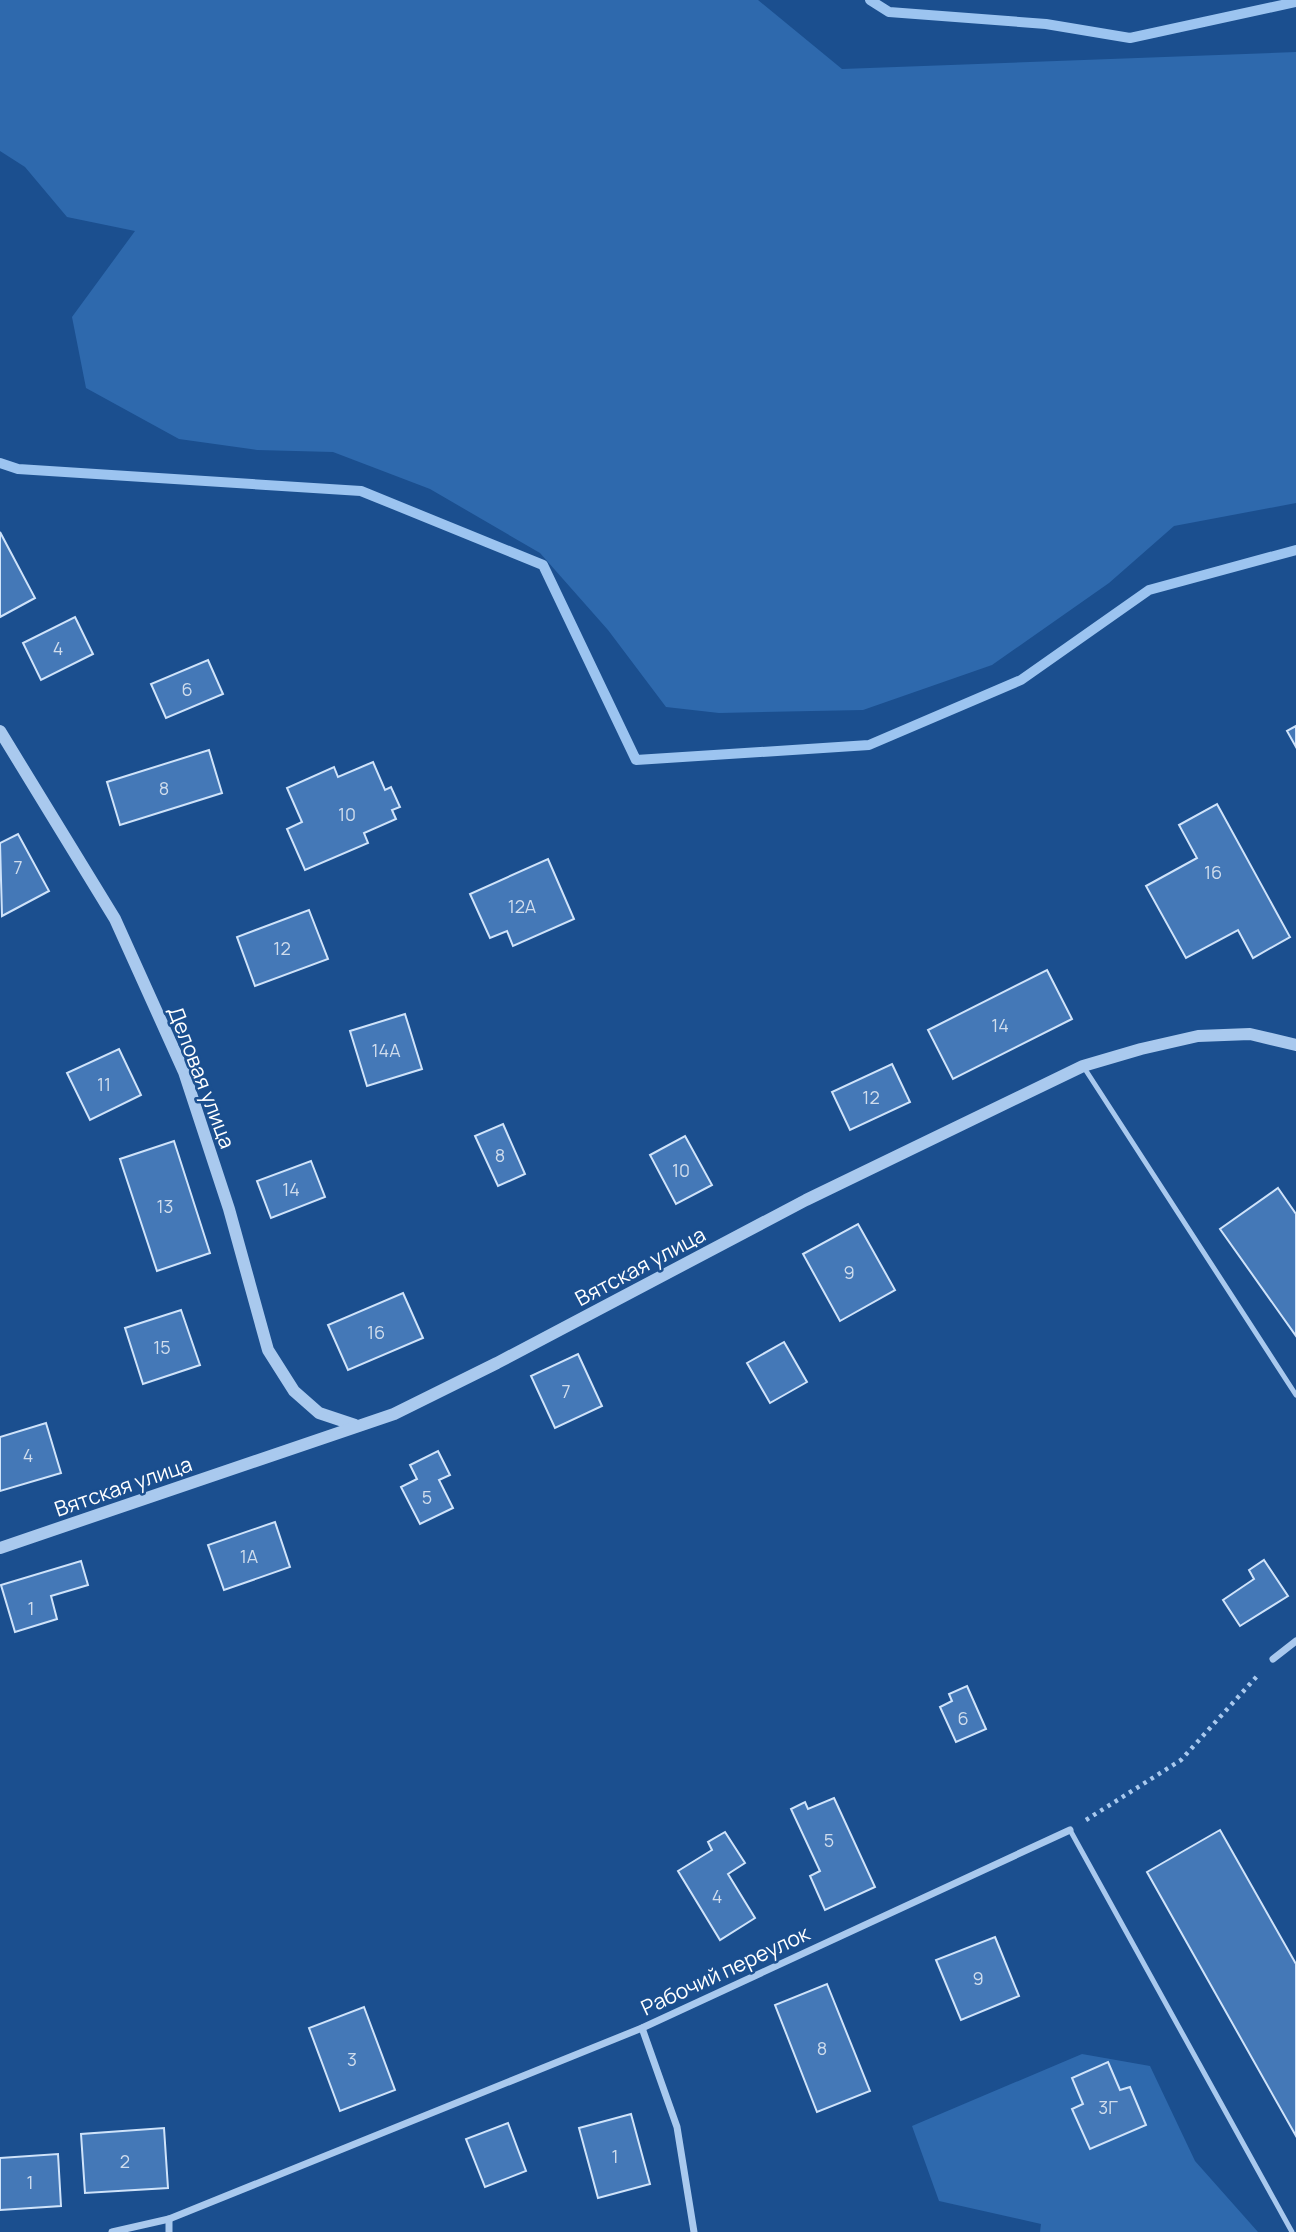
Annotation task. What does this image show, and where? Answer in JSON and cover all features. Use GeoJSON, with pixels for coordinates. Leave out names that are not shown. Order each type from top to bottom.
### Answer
{"type":"FeatureCollection","features":[{"type":"Feature","properties":{"kind":"street","name":"Деловая улица"},"geometry":{"type":"LineString","coordinates":[[0,731],[115,919],[184,1073],[229,1209],[268,1350],[294,1391],[319,1413],[355,1425]]}},
{"type":"Feature","properties":{"kind":"street","name":"Вятская улица"},"geometry":{"type":"LineString","coordinates":[[0,1548],[355,1425],[394,1414],[497,1363],[806,1200],[1083,1066],[1198,1036],[1250,1034],[1296,1045]]}},
{"type":"Feature","properties":{"kind":"street"},"geometry":{"type":"LineString","coordinates":[[1273,1659],[1296,1642]]}},
{"type":"Feature","properties":{"kind":"street","name":"Рабочий переулок"},"geometry":{"type":"LineString","coordinates":[[112,2232],[169,2219],[642,2028],[1070,1830]]}},
{"type":"Feature","properties":{"kind":"street"},"geometry":{"type":"LineString","coordinates":[[642,2028],[677,2127],[694,2232]]}},
{"type":"Feature","properties":{"kind":"street"},"geometry":{"type":"LineString","coordinates":[[169,2219],[169,2232]]}},
{"type":"Feature","properties":{"kind":"lane"},"geometry":{"type":"LineString","coordinates":[[1083,1066],[1296,1395]]}},
{"type":"Feature","properties":{"kind":"lane"},"geometry":{"type":"LineString","coordinates":[[1070,1830],[1292,2232]]}},
{"type":"Feature","properties":{"kind":"path"},"geometry":{"type":"LineString","coordinates":[[1070,1830],[1181,1760],[1273,1659]]}},
{"type":"Feature","properties":{"kind":"shaded area"},"geometry":{"type":"Polygon","coordinates":[[[0,0],[758,0],[842,69],[1296,52],[1296,503],[1174,526],[1109,583],[992,665],[863,710],[719,713],[666,707],[608,630],[540,553],[430,489],[333,452],[257,450],[179,439],[86,388],[72,317],[135,231],[67,217],[25,167],[0,151],[0,0]]]}},
{"type":"Feature","properties":{"kind":"shaded area"},"geometry":{"type":"Polygon","coordinates":[[[1082,2054],[1150,2066],[1195,2161],[1258,2232],[1040,2232],[1041,2224],[939,2201],[912,2126],[1082,2054]]]}},
{"type":"Feature","properties":{"kind":"building"},"geometry":{"type":"Polygon","coordinates":[[[0,532],[35,598],[0,617],[0,532]]]}},
{"type":"Feature","properties":{"kind":"building"},"geometry":{"type":"Polygon","coordinates":[[[75,617],[93,654],[41,680],[23,643],[75,617]]]}},
{"type":"Feature","properties":{"kind":"building"},"geometry":{"type":"Polygon","coordinates":[[[208,660],[223,694],[166,718],[151,684],[208,660]]]}},
{"type":"Feature","properties":{"kind":"building"},"geometry":{"type":"Polygon","coordinates":[[[1296,726],[1296,747],[1287,731],[1296,726]]]}},
{"type":"Feature","properties":{"kind":"building"},"geometry":{"type":"Polygon","coordinates":[[[209,750],[222,793],[120,825],[107,782],[209,750]]]}},
{"type":"Feature","properties":{"kind":"building"},"geometry":{"type":"Polygon","coordinates":[[[373,762],[385,790],[391,787],[400,807],[392,810],[396,819],[364,833],[368,843],[305,870],[287,829],[302,822],[287,788],[334,767],[338,777],[373,762]]]}},
{"type":"Feature","properties":{"kind":"building"},"geometry":{"type":"Polygon","coordinates":[[[1217,804],[1290,937],[1253,958],[1238,930],[1186,958],[1146,886],[1197,858],[1179,825],[1217,804]]]}},
{"type":"Feature","properties":{"kind":"building"},"geometry":{"type":"Polygon","coordinates":[[[18,834],[49,891],[2,916],[0,843],[18,834]]]}},
{"type":"Feature","properties":{"kind":"building"},"geometry":{"type":"Polygon","coordinates":[[[548,859],[574,919],[513,946],[507,931],[490,938],[470,894],[548,859]]]}},
{"type":"Feature","properties":{"kind":"building"},"geometry":{"type":"Polygon","coordinates":[[[309,910],[328,959],[255,986],[237,937],[309,910]]]}},
{"type":"Feature","properties":{"kind":"building"},"geometry":{"type":"Polygon","coordinates":[[[1047,970],[1072,1019],[953,1079],[928,1030],[1047,970]]]}},
{"type":"Feature","properties":{"kind":"building"},"geometry":{"type":"Polygon","coordinates":[[[405,1014],[422,1069],[367,1086],[350,1031],[405,1014]]]}},
{"type":"Feature","properties":{"kind":"building"},"geometry":{"type":"Polygon","coordinates":[[[119,1049],[141,1095],[90,1120],[67,1073],[119,1049]]]}},
{"type":"Feature","properties":{"kind":"building"},"geometry":{"type":"Polygon","coordinates":[[[892,1064],[910,1102],[850,1130],[832,1092],[892,1064]]]}},
{"type":"Feature","properties":{"kind":"building"},"geometry":{"type":"Polygon","coordinates":[[[503,1124],[525,1174],[498,1186],[475,1136],[503,1124]]]}},
{"type":"Feature","properties":{"kind":"building"},"geometry":{"type":"Polygon","coordinates":[[[685,1136],[712,1185],[676,1204],[650,1155],[685,1136]]]}},
{"type":"Feature","properties":{"kind":"building"},"geometry":{"type":"Polygon","coordinates":[[[174,1141],[210,1253],[157,1271],[120,1159],[174,1141]]]}},
{"type":"Feature","properties":{"kind":"building"},"geometry":{"type":"Polygon","coordinates":[[[311,1161],[325,1197],[271,1218],[257,1181],[311,1161]]]}},
{"type":"Feature","properties":{"kind":"building"},"geometry":{"type":"Polygon","coordinates":[[[1278,1188],[1296,1214],[1296,1336],[1220,1229],[1278,1188]]]}},
{"type":"Feature","properties":{"kind":"building"},"geometry":{"type":"Polygon","coordinates":[[[858,1224],[895,1290],[840,1321],[803,1254],[858,1224]]]}},
{"type":"Feature","properties":{"kind":"building"},"geometry":{"type":"Polygon","coordinates":[[[403,1293],[423,1338],[348,1370],[328,1325],[403,1293]]]}},
{"type":"Feature","properties":{"kind":"building"},"geometry":{"type":"Polygon","coordinates":[[[181,1310],[200,1365],[143,1384],[125,1328],[181,1310]]]}},
{"type":"Feature","properties":{"kind":"building"},"geometry":{"type":"Polygon","coordinates":[[[784,1342],[807,1382],[770,1403],[747,1363],[784,1342]]]}},
{"type":"Feature","properties":{"kind":"building"},"geometry":{"type":"Polygon","coordinates":[[[578,1354],[602,1406],[555,1428],[531,1376],[578,1354]]]}},
{"type":"Feature","properties":{"kind":"building"},"geometry":{"type":"Polygon","coordinates":[[[46,1423],[61,1473],[0,1491],[0,1437],[46,1423]]]}},
{"type":"Feature","properties":{"kind":"building"},"geometry":{"type":"Polygon","coordinates":[[[438,1451],[450,1475],[439,1480],[453,1508],[420,1524],[401,1487],[417,1479],[410,1465],[438,1451]]]}},
{"type":"Feature","properties":{"kind":"building"},"geometry":{"type":"Polygon","coordinates":[[[275,1522],[290,1567],[224,1590],[208,1545],[275,1522]]]}},
{"type":"Feature","properties":{"kind":"building"},"geometry":{"type":"Polygon","coordinates":[[[1264,1560],[1288,1596],[1240,1626],[1223,1600],[1254,1579],[1249,1570],[1264,1560]]]}},
{"type":"Feature","properties":{"kind":"building"},"geometry":{"type":"Polygon","coordinates":[[[81,1561],[88,1585],[51,1596],[57,1619],[15,1632],[1,1585],[81,1561]]]}},
{"type":"Feature","properties":{"kind":"building"},"geometry":{"type":"Polygon","coordinates":[[[967,1686],[986,1729],[956,1742],[940,1707],[952,1701],[949,1694],[967,1686]]]}},
{"type":"Feature","properties":{"kind":"building"},"geometry":{"type":"Polygon","coordinates":[[[834,1798],[875,1887],[825,1910],[810,1876],[820,1871],[791,1809],[805,1802],[808,1809],[834,1798]]]}},
{"type":"Feature","properties":{"kind":"building"},"geometry":{"type":"Polygon","coordinates":[[[1220,1830],[1296,1964],[1296,2136],[1147,1872],[1220,1830]]]}},
{"type":"Feature","properties":{"kind":"building"},"geometry":{"type":"Polygon","coordinates":[[[725,1832],[745,1863],[728,1874],[755,1918],[720,1940],[678,1871],[712,1850],[708,1842],[725,1832]]]}},
{"type":"Feature","properties":{"kind":"building"},"geometry":{"type":"Polygon","coordinates":[[[995,1937],[1019,1996],[961,2020],[936,1960],[995,1937]]]}},
{"type":"Feature","properties":{"kind":"building"},"geometry":{"type":"Polygon","coordinates":[[[827,1984],[870,2091],[817,2112],[775,2005],[827,1984]]]}},
{"type":"Feature","properties":{"kind":"building"},"geometry":{"type":"Polygon","coordinates":[[[364,2007],[395,2090],[340,2111],[309,2028],[364,2007]]]}},
{"type":"Feature","properties":{"kind":"building"},"geometry":{"type":"Polygon","coordinates":[[[1108,2062],[1120,2090],[1130,2087],[1146,2125],[1090,2149],[1072,2109],[1083,2104],[1072,2078],[1108,2062]]]}},
{"type":"Feature","properties":{"kind":"building"},"geometry":{"type":"Polygon","coordinates":[[[631,2114],[650,2184],[598,2198],[579,2128],[631,2114]]]}},
{"type":"Feature","properties":{"kind":"building"},"geometry":{"type":"Polygon","coordinates":[[[508,2123],[526,2171],[485,2187],[466,2139],[508,2123]]]}},
{"type":"Feature","properties":{"kind":"building"},"geometry":{"type":"Polygon","coordinates":[[[164,2128],[168,2188],[85,2193],[81,2134],[164,2128]]]}},
{"type":"Feature","properties":{"kind":"building"},"geometry":{"type":"Polygon","coordinates":[[[58,2154],[61,2206],[0,2210],[0,2158],[58,2154]]]}},
{"type":"Feature","properties":{"kind":"waterway"},"geometry":{"type":"LineString","coordinates":[[870,0],[889,12],[1046,24],[1130,38],[1296,2]]}},
{"type":"Feature","properties":{"kind":"waterway"},"geometry":{"type":"LineString","coordinates":[[0,463],[18,469],[361,491],[543,565],[636,760],[869,745],[1021,680],[1149,590],[1296,550]]}}]}
